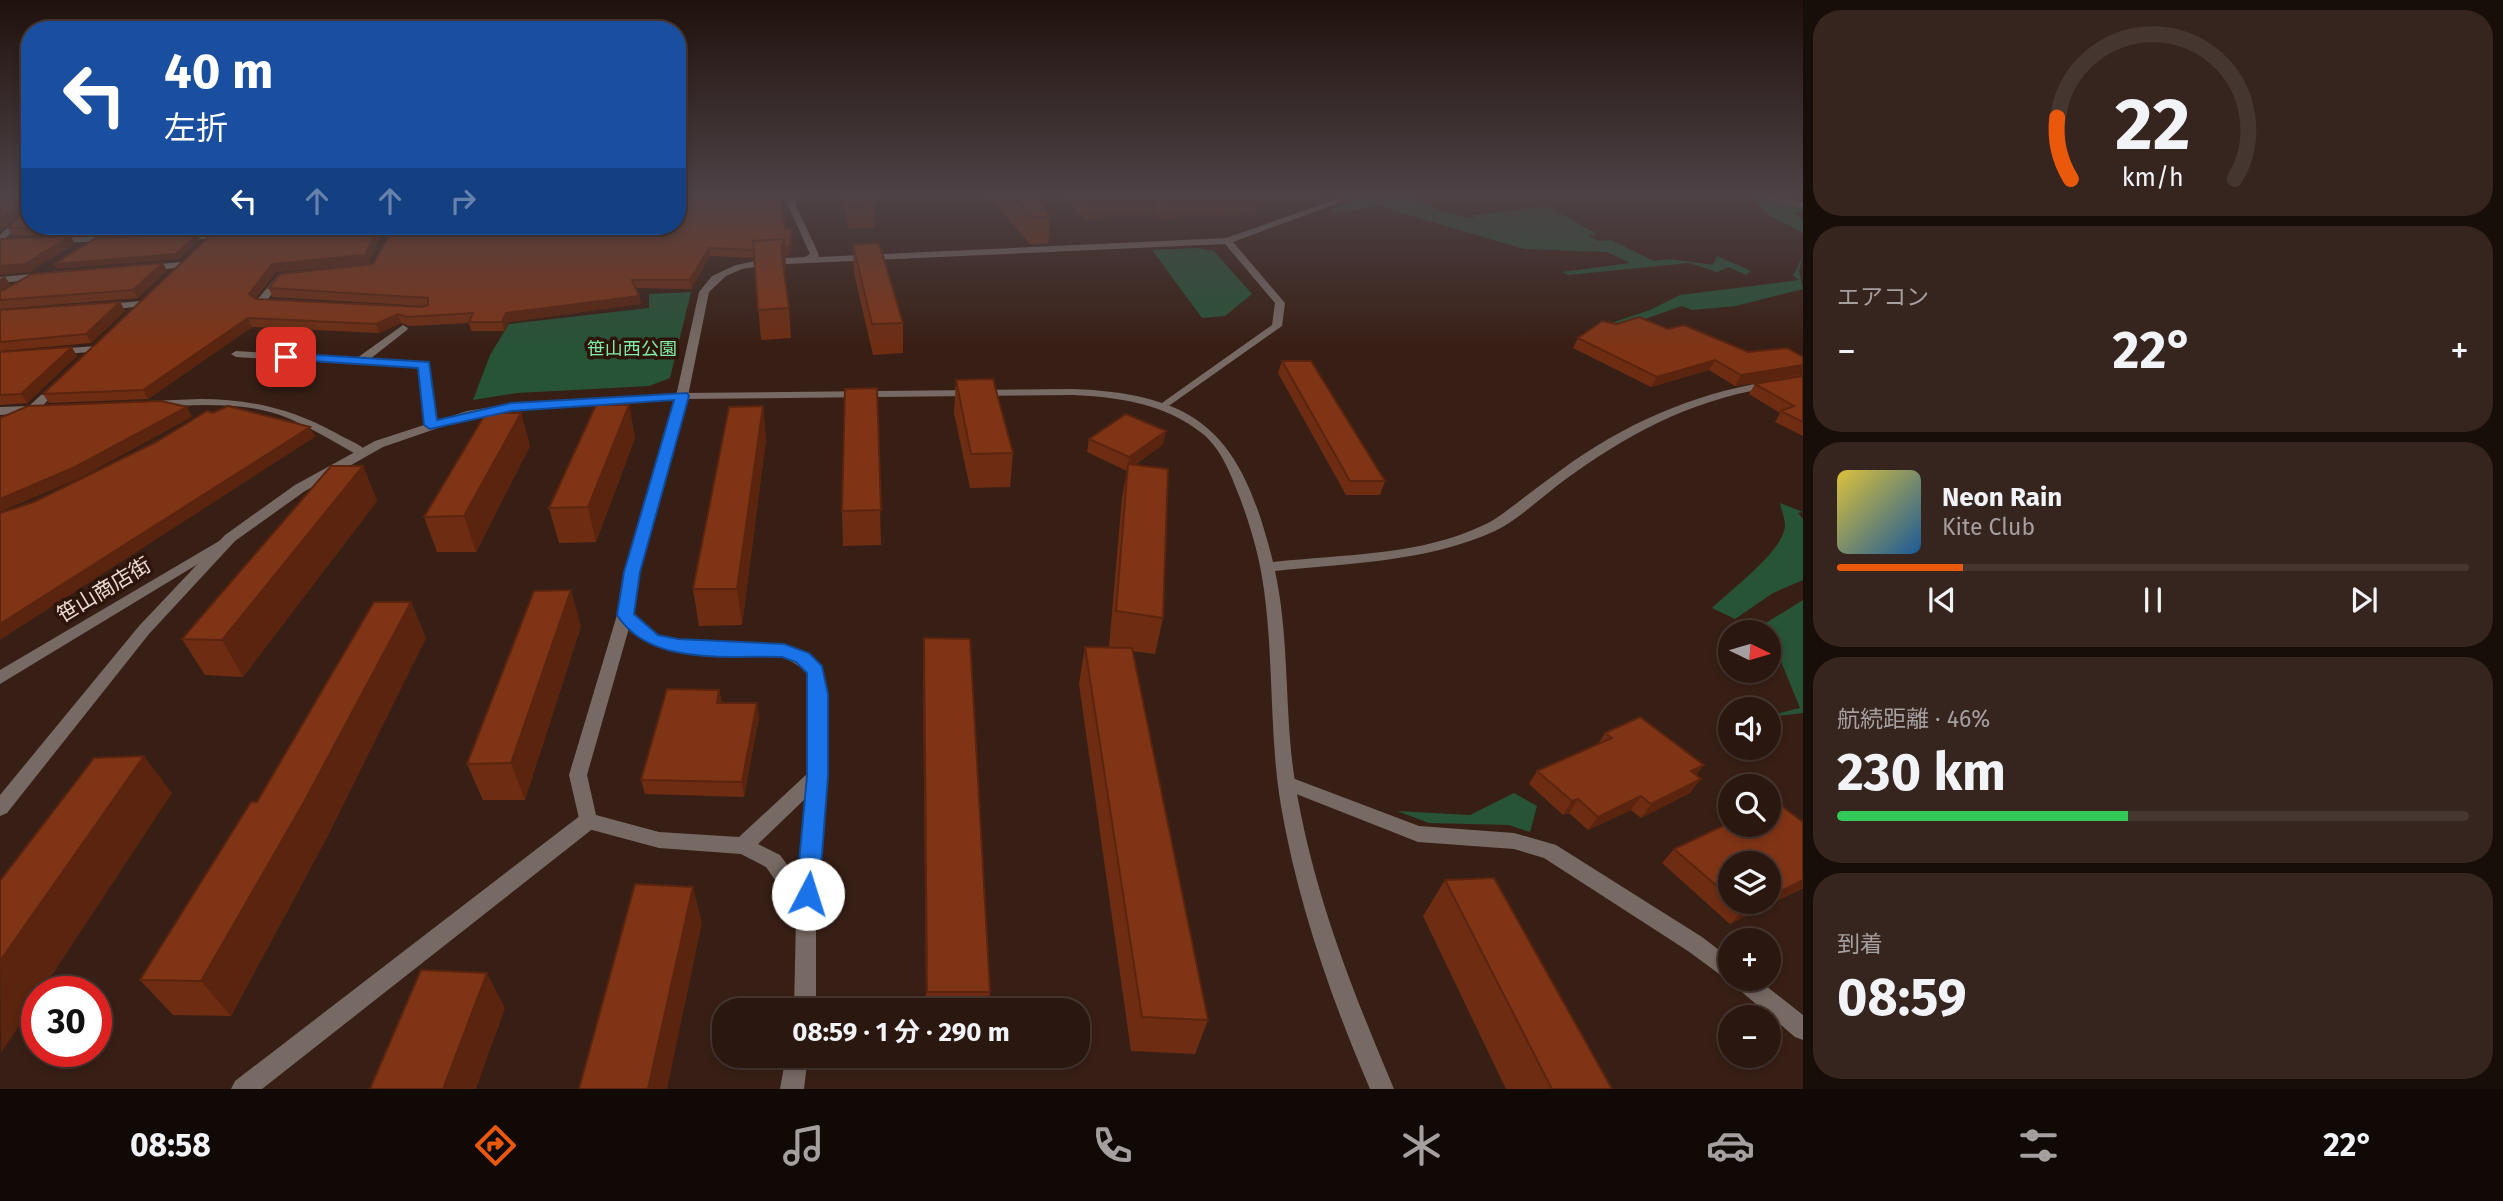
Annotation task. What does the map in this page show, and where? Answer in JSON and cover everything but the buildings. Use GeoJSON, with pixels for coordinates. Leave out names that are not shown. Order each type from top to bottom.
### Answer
{"type":"FeatureCollection","features":[{"type":"Feature","properties":{"kind":"street"},"geometry":{"type":"LineString","coordinates":[[75,251],[84,246]]}},
{"type":"Feature","properties":{"kind":"street"},"geometry":{"type":"LineString","coordinates":[[172,275],[203,246]]}},
{"type":"Feature","properties":{"kind":"street"},"geometry":{"type":"LineString","coordinates":[[808,259],[815,254],[811,246]]}},
{"type":"Feature","properties":{"kind":"street"},"geometry":{"type":"LineString","coordinates":[[587,821],[578,775],[625,615],[632,572],[682,396],[704,292],[709,282],[737,267],[808,259],[1115,246]]}},
{"type":"Feature","properties":{"kind":"street"},"geometry":{"type":"LineString","coordinates":[[1163,407],[1262,340],[1277,326],[1280,303],[1231,246]]}},
{"type":"Feature","properties":{"kind":"street"},"geometry":{"type":"LineString","coordinates":[[142,268],[190,258]]}},
{"type":"Feature","properties":{"kind":"street"},"geometry":{"type":"LineString","coordinates":[[12,291],[55,264]]}},
{"type":"Feature","properties":{"kind":"street"},"geometry":{"type":"LineString","coordinates":[[0,279],[62,275]]}},
{"type":"Feature","properties":{"kind":"street"},"geometry":{"type":"LineString","coordinates":[[288,304],[260,302],[279,277],[293,276]]}},
{"type":"Feature","properties":{"kind":"street"},"geometry":{"type":"LineString","coordinates":[[123,322],[152,294]]}},
{"type":"Feature","properties":{"kind":"street"},"geometry":{"type":"LineString","coordinates":[[90,308],[142,304]]}},
{"type":"Feature","properties":{"kind":"street"},"geometry":{"type":"LineString","coordinates":[[360,361],[403,328]]}},
{"type":"Feature","properties":{"kind":"street"},"geometry":{"type":"LineString","coordinates":[[77,366],[105,340]]}},
{"type":"Feature","properties":{"kind":"street"},"geometry":{"type":"LineString","coordinates":[[41,353],[96,349]]}},
{"type":"Feature","properties":{"kind":"street"},"geometry":{"type":"LineString","coordinates":[[236,354],[424,365],[430,425]]}},
{"type":"Feature","properties":{"kind":"street"},"geometry":{"type":"LineString","coordinates":[[0,426],[32,409],[68,375]]}},
{"type":"Feature","properties":{"kind":"street"},"geometry":{"type":"LineString","coordinates":[[1268,567],[1443,546],[1474,537],[1649,421],[1704,399],[1745,388],[1803,380]]}},
{"type":"Feature","properties":{"kind":"street"},"geometry":{"type":"LineString","coordinates":[[0,808],[144,630],[230,538],[300,488],[362,452],[430,425],[511,407],[682,396],[1073,392],[1109,394],[1163,407],[1208,433],[1227,456],[1258,528],[1268,567],[1287,783],[1323,936],[1382,1089]]}},
{"type":"Feature","properties":{"kind":"street"},"geometry":{"type":"LineString","coordinates":[[142,404],[230,402],[284,414],[362,452]]}},
{"type":"Feature","properties":{"kind":"street"},"geometry":{"type":"LineString","coordinates":[[209,415],[230,402]]}},
{"type":"Feature","properties":{"kind":"street"},"geometry":{"type":"LineString","coordinates":[[0,411],[59,408]]}},
{"type":"Feature","properties":{"kind":"street","name":"笹山商店街"},"geometry":{"type":"LineString","coordinates":[[0,678],[230,538]]}},
{"type":"Feature","properties":{"kind":"street"},"geometry":{"type":"LineString","coordinates":[[625,615],[652,640],[678,646],[767,648],[803,657],[816,671],[819,694],[817,776],[806,918],[805,998]]}},
{"type":"Feature","properties":{"kind":"street"},"geometry":{"type":"LineString","coordinates":[[743,846],[817,776]]}},
{"type":"Feature","properties":{"kind":"street"},"geometry":{"type":"LineString","coordinates":[[1287,783],[1418,834],[1514,841],[1549,851],[1695,944],[1718,962]]}},
{"type":"Feature","properties":{"kind":"street"},"geometry":{"type":"LineString","coordinates":[[587,821],[659,840],[743,846],[773,861],[792,888],[806,918]]}},
{"type":"Feature","properties":{"kind":"street"},"geometry":{"type":"LineString","coordinates":[[243,1089],[587,821]]}},
{"type":"Feature","properties":{"kind":"street"},"geometry":{"type":"LineString","coordinates":[[1755,991],[1803,1029]]}},
{"type":"Feature","properties":{"kind":"street"},"geometry":{"type":"LineString","coordinates":[[792,1089],[795,1068]]}},
{"type":"Feature","properties":{"kind":"green space"},"geometry":{"type":"Polygon","coordinates":[[[1513,246],[1623,246],[1654,261],[1670,259],[1713,265],[1717,256],[1751,271],[1746,275],[1729,267],[1717,272],[1689,263],[1568,275],[1562,272],[1630,263],[1607,252],[1524,249],[1513,246]]]}},
{"type":"Feature","properties":{"kind":"green space"},"geometry":{"type":"Polygon","coordinates":[[[1196,248],[1214,251],[1252,294],[1225,316],[1202,318],[1152,250],[1196,248]]]}},
{"type":"Feature","properties":{"kind":"green space"},"geometry":{"type":"Polygon","coordinates":[[[1803,255],[1799,271],[1803,289],[1736,306],[1692,310],[1682,306],[1630,324],[1599,327],[1650,310],[1680,295],[1799,280],[1793,276],[1803,255]]]}},
{"type":"Feature","properties":{"kind":"green space","name":"笹山西公園"},"geometry":{"type":"Polygon","coordinates":[[[691,292],[670,378],[649,386],[517,393],[473,400],[490,355],[509,324],[649,308],[649,294],[691,292]]]}},
{"type":"Feature","properties":{"kind":"green space"},"geometry":{"type":"Polygon","coordinates":[[[1780,503],[1803,512],[1798,513],[1803,519],[1803,580],[1773,593],[1735,619],[1712,608],[1756,569],[1776,546],[1783,535],[1785,525],[1780,503]]]}},
{"type":"Feature","properties":{"kind":"green space"},"geometry":{"type":"Polygon","coordinates":[[[1803,600],[1803,713],[1781,716],[1781,713],[1800,708],[1782,664],[1782,620],[1771,620],[1803,600]]]}},
{"type":"Feature","properties":{"kind":"green space"},"geometry":{"type":"Polygon","coordinates":[[[1514,793],[1537,806],[1530,832],[1509,825],[1429,823],[1397,811],[1470,815],[1514,793]]]}},
{"type":"Feature","properties":{"kind":"route"},"geometry":{"type":"LineString","coordinates":[[286,357],[424,365],[430,425],[511,407],[682,396],[632,572],[625,615],[652,640],[678,646],[767,648],[784,651],[803,657],[816,671],[819,694],[817,776],[808,894]]}}]}
